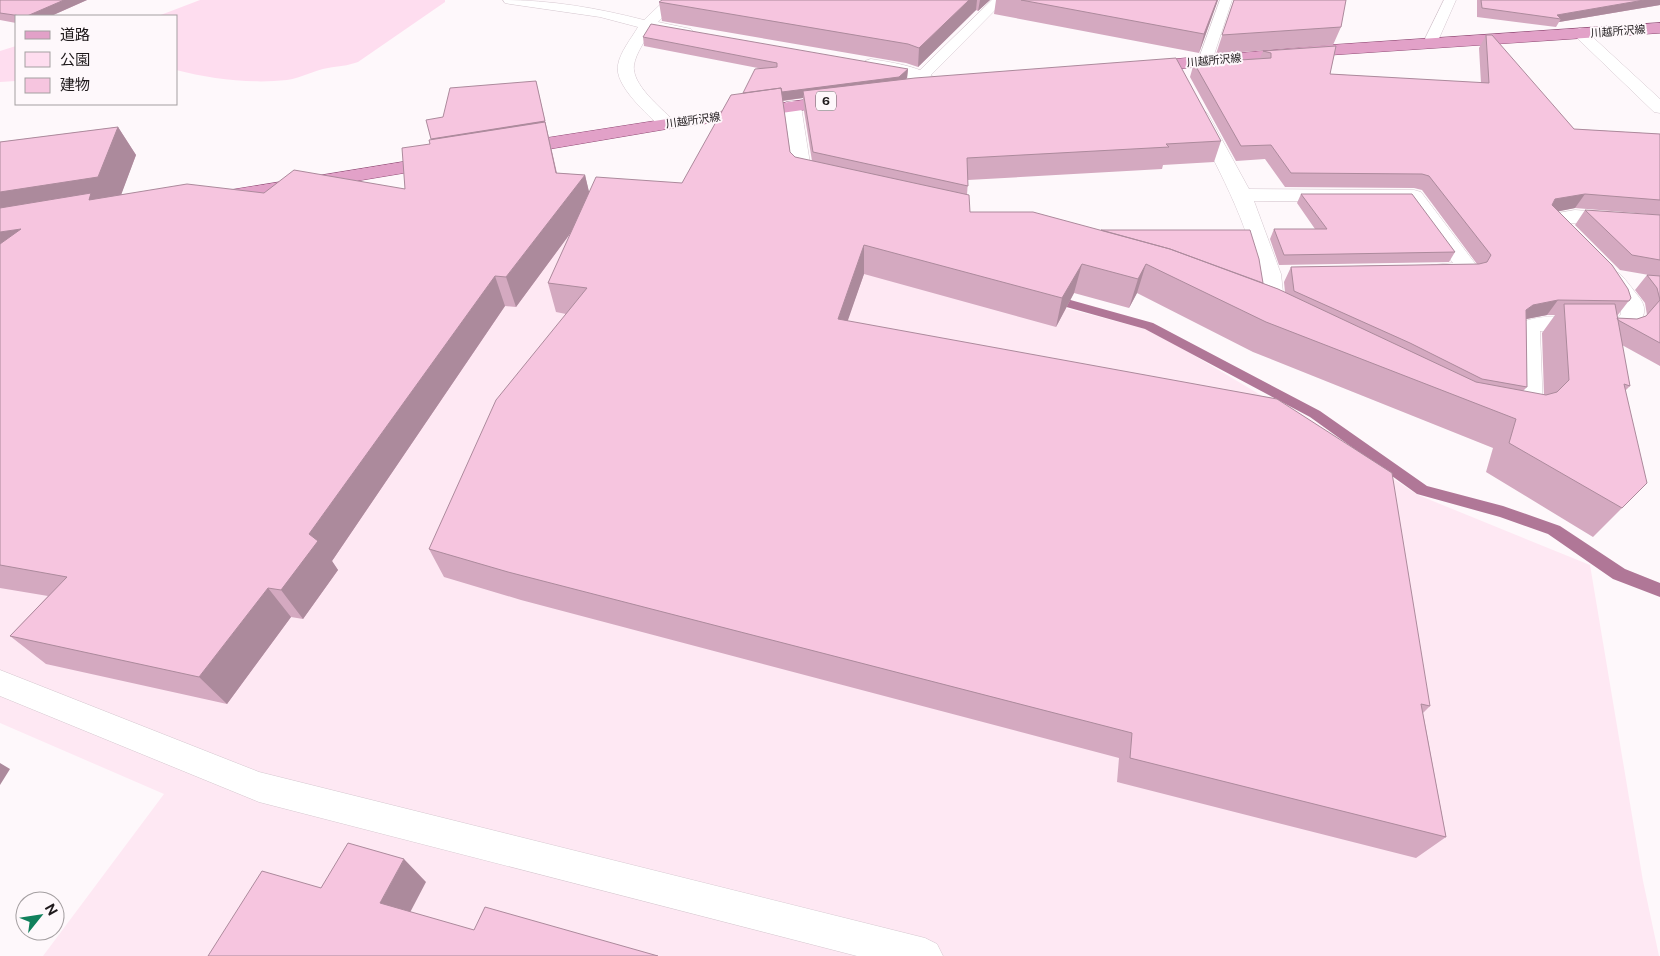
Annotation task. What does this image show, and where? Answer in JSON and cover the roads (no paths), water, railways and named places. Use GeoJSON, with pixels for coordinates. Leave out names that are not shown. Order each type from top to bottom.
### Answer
{"type":"FeatureCollection","features":[{"type":"Feature","properties":{"kind":"main road","name":"川越所沢線"},"geometry":{"type":"LineString","coordinates":[[1124,69],[1182,82],[1204,61],[1430,43],[1660,28]]}},
{"type":"Feature","properties":{"kind":"main road"},"geometry":{"type":"LineString","coordinates":[[908,91],[957,86]]}},
{"type":"Feature","properties":{"kind":"main road","name":"川越所沢線"},"geometry":{"type":"LineString","coordinates":[[501,151],[667,124],[860,97]]}},
{"type":"Feature","properties":{"kind":"main road"},"geometry":{"type":"LineString","coordinates":[[202,201],[452,160]]}},
{"type":"Feature","properties":{"kind":"street"},"geometry":{"type":"LineString","coordinates":[[510,0],[600,14],[704,35]]}},
{"type":"Feature","properties":{"kind":"street"},"geometry":{"type":"LineString","coordinates":[[667,124],[634,89],[627,78],[626,65],[647,25],[673,0]]}},
{"type":"Feature","properties":{"kind":"street"},"geometry":{"type":"LineString","coordinates":[[1580,33],[1660,108]]}},
{"type":"Feature","properties":{"kind":"street"},"geometry":{"type":"LineString","coordinates":[[858,62],[906,70],[922,76],[937,88]]}},
{"type":"Feature","properties":{"kind":"street"},"geometry":{"type":"LineString","coordinates":[[1182,82],[1242,195],[1280,273],[1283,315],[1248,301]]}},
{"type":"Feature","properties":{"kind":"street"},"geometry":{"type":"LineString","coordinates":[[792,106],[803,179],[832,186]]}},
{"type":"Feature","properties":{"kind":"street"},"geometry":{"type":"LineString","coordinates":[[1242,195],[1414,196],[1469,270],[1419,271]]}},
{"type":"Feature","properties":{"kind":"street"},"geometry":{"type":"LineString","coordinates":[[1494,409],[1523,414],[1530,409],[1528,327],[1536,324],[1624,325],[1632,315],[1632,304],[1599,264],[1554,220],[1575,216],[1660,223]]}},
{"type":"Feature","properties":{"kind":"street"},"geometry":{"type":"LineString","coordinates":[[1599,264],[1641,282]]}},
{"type":"Feature","properties":{"kind":"lane"},"geometry":{"type":"LineString","coordinates":[[922,76],[1000,0]]}},
{"type":"Feature","properties":{"kind":"lane"},"geometry":{"type":"LineString","coordinates":[[1204,61],[1226,0]]}},
{"type":"Feature","properties":{"kind":"lane"},"geometry":{"type":"LineString","coordinates":[[1430,43],[1450,0]]}},
{"type":"Feature","properties":{"kind":"lane"},"geometry":{"type":"LineString","coordinates":[[0,683],[258,788],[925,956]]}},
{"type":"Feature","properties":{"kind":"waterway"},"geometry":{"type":"LineString","coordinates":[[1049,298],[1149,326],[1315,414],[1422,490],[1503,512],[1554,530],[1619,574],[1660,590]]}}]}
